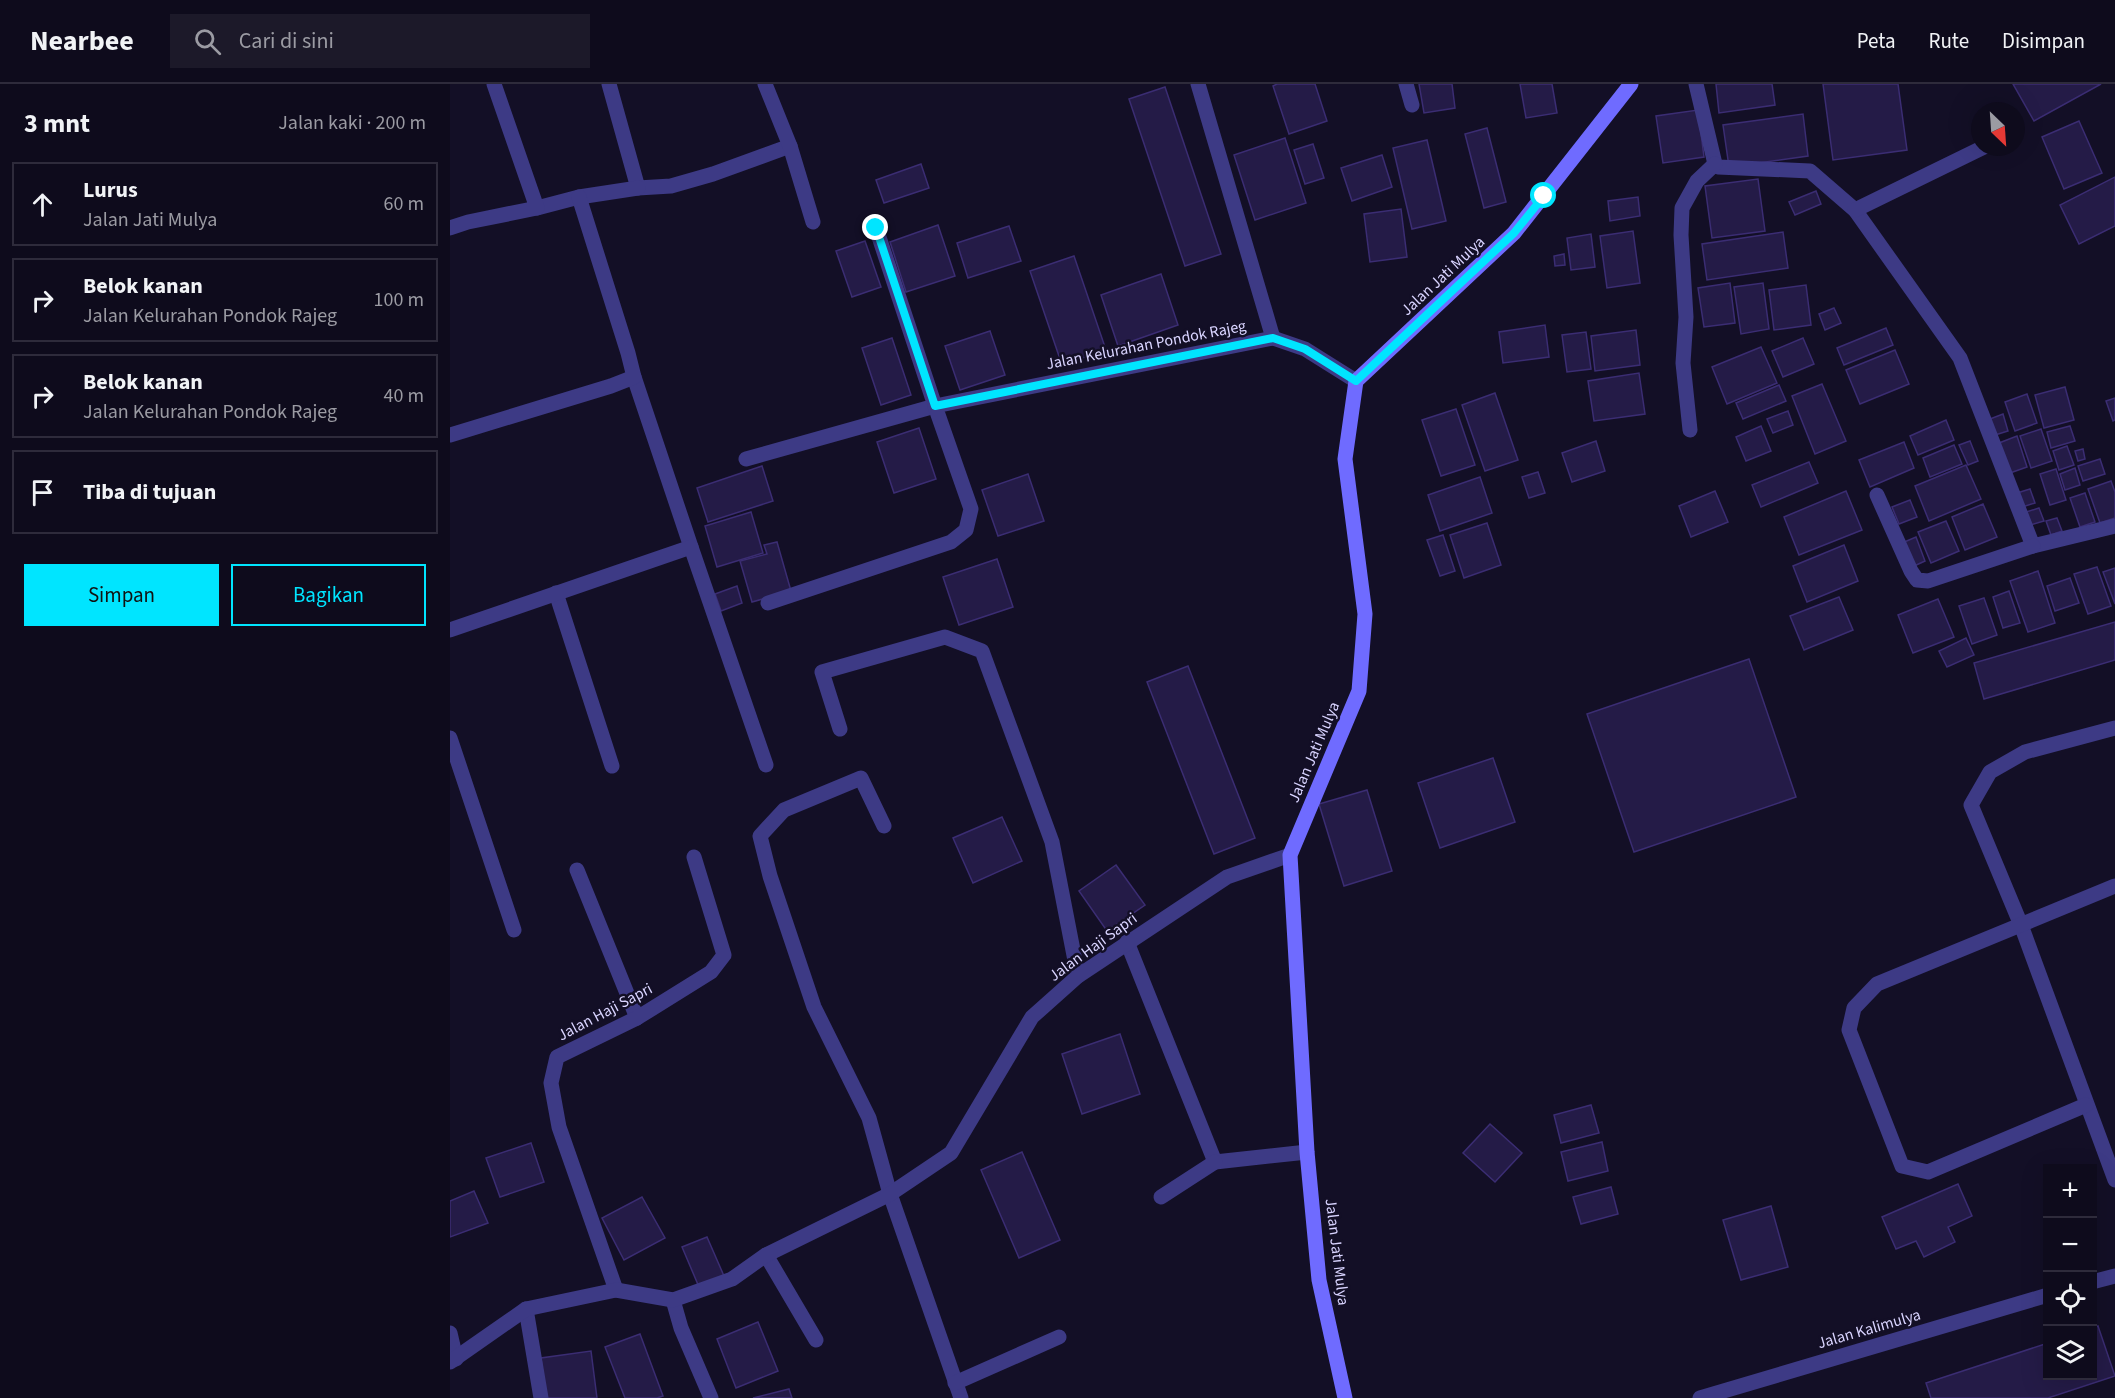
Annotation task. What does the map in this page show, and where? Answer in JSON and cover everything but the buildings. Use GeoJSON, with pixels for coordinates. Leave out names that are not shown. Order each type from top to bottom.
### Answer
{"type":"FeatureCollection","features":[{"type":"Feature","properties":{"kind":"main road","name":"Jalan Jati Mulya"},"geometry":{"type":"LineString","coordinates":[[1345,1398],[1319,1280],[1307,1152],[1290,855],[1359,691],[1365,614],[1345,459],[1356,381],[1514,233],[1631,84]]}},
{"type":"Feature","properties":{"kind":"street"},"geometry":{"type":"LineString","coordinates":[[494,84],[537,208]]}},
{"type":"Feature","properties":{"kind":"street"},"geometry":{"type":"LineString","coordinates":[[609,84],[638,188]]}},
{"type":"Feature","properties":{"kind":"street"},"geometry":{"type":"LineString","coordinates":[[765,84],[790,146],[813,222]]}},
{"type":"Feature","properties":{"kind":"street"},"geometry":{"type":"LineString","coordinates":[[1198,84],[1273,338],[1305,349],[1356,381]]}},
{"type":"Feature","properties":{"kind":"street"},"geometry":{"type":"LineString","coordinates":[[1406,84],[1412,105]]}},
{"type":"Feature","properties":{"kind":"street"},"geometry":{"type":"LineString","coordinates":[[1696,84],[1715,164],[1718,167],[1810,171],[1855,210],[1960,358],[2033,546]]}},
{"type":"Feature","properties":{"kind":"street"},"geometry":{"type":"LineString","coordinates":[[450,228],[579,197],[638,188],[671,186],[713,174],[790,146]]}},
{"type":"Feature","properties":{"kind":"street"},"geometry":{"type":"LineString","coordinates":[[1855,210],[1971,153]]}},
{"type":"Feature","properties":{"kind":"street"},"geometry":{"type":"LineString","coordinates":[[1690,430],[1683,363],[1686,317],[1681,235],[1682,208],[1697,181],[1715,164]]}},
{"type":"Feature","properties":{"kind":"street"},"geometry":{"type":"LineString","coordinates":[[579,197],[634,377],[766,765]]}},
{"type":"Feature","properties":{"kind":"street"},"geometry":{"type":"LineString","coordinates":[[768,603],[951,542],[966,530],[971,509],[876,228]]}},
{"type":"Feature","properties":{"kind":"street","name":"Jalan Kelurahan Pondok Rajeg"},"geometry":{"type":"LineString","coordinates":[[746,459],[935,406],[1273,338]]}},
{"type":"Feature","properties":{"kind":"street"},"geometry":{"type":"LineString","coordinates":[[450,435],[634,377]]}},
{"type":"Feature","properties":{"kind":"street"},"geometry":{"type":"LineString","coordinates":[[1877,495],[1917,580],[1928,581],[2033,546],[2115,525]]}},
{"type":"Feature","properties":{"kind":"street"},"geometry":{"type":"LineString","coordinates":[[450,630],[691,547]]}},
{"type":"Feature","properties":{"kind":"street"},"geometry":{"type":"LineString","coordinates":[[556,593],[612,766]]}},
{"type":"Feature","properties":{"kind":"street"},"geometry":{"type":"LineString","coordinates":[[840,729],[822,672],[945,638],[982,651],[1052,842],[1078,976]]}},
{"type":"Feature","properties":{"kind":"street"},"geometry":{"type":"LineString","coordinates":[[2115,728],[2025,752],[1990,772],[1971,805],[2021,925],[2115,1180]]}},
{"type":"Feature","properties":{"kind":"street"},"geometry":{"type":"LineString","coordinates":[[450,738],[513,930]]}},
{"type":"Feature","properties":{"kind":"street"},"geometry":{"type":"LineString","coordinates":[[884,826],[861,778],[784,810],[760,836],[770,876],[814,1007],[868,1118],[890,1194],[961,1398]]}},
{"type":"Feature","properties":{"kind":"street","name":"Jalan Haji Sapri"},"geometry":{"type":"LineString","coordinates":[[453,1361],[526,1309],[616,1290],[673,1300],[732,1279],[766,1255],[890,1194],[951,1153],[1032,1017],[1078,976],[1227,877],[1290,855]]}},
{"type":"Feature","properties":{"kind":"street","name":"Jalan Haji Sapri"},"geometry":{"type":"LineString","coordinates":[[616,1290],[560,1127],[551,1083],[557,1057],[637,1018],[711,972],[724,956],[694,857]]}},
{"type":"Feature","properties":{"kind":"street"},"geometry":{"type":"LineString","coordinates":[[578,870],[637,1018]]}},
{"type":"Feature","properties":{"kind":"street"},"geometry":{"type":"LineString","coordinates":[[2086,1105],[1928,1172],[1902,1166],[1849,1030],[1854,1008],[1877,984],[2115,886]]}},
{"type":"Feature","properties":{"kind":"street"},"geometry":{"type":"LineString","coordinates":[[1127,942],[1215,1162]]}},
{"type":"Feature","properties":{"kind":"street"},"geometry":{"type":"LineString","coordinates":[[1161,1197],[1215,1162],[1307,1152]]}},
{"type":"Feature","properties":{"kind":"street"},"geometry":{"type":"LineString","coordinates":[[766,1255],[816,1340]]}},
{"type":"Feature","properties":{"kind":"street"},"geometry":{"type":"LineString","coordinates":[[2097,1281],[2115,1276]]}},
{"type":"Feature","properties":{"kind":"street","name":"Jalan Kalimulya"},"geometry":{"type":"LineString","coordinates":[[1700,1398],[1717,1395],[2043,1297]]}},
{"type":"Feature","properties":{"kind":"street"},"geometry":{"type":"LineString","coordinates":[[673,1300],[681,1328],[711,1398]]}},
{"type":"Feature","properties":{"kind":"street"},"geometry":{"type":"LineString","coordinates":[[526,1309],[542,1398]]}},
{"type":"Feature","properties":{"kind":"street"},"geometry":{"type":"LineString","coordinates":[[450,1333],[453,1361]]}},
{"type":"Feature","properties":{"kind":"street"},"geometry":{"type":"LineString","coordinates":[[955,1383],[1059,1338]]}},
{"type":"Feature","properties":{"kind":"route"},"geometry":{"type":"LineString","coordinates":[[876,228],[935,406],[1273,338],[1305,349],[1356,381],[1514,233],[1544,196]]}}]}
